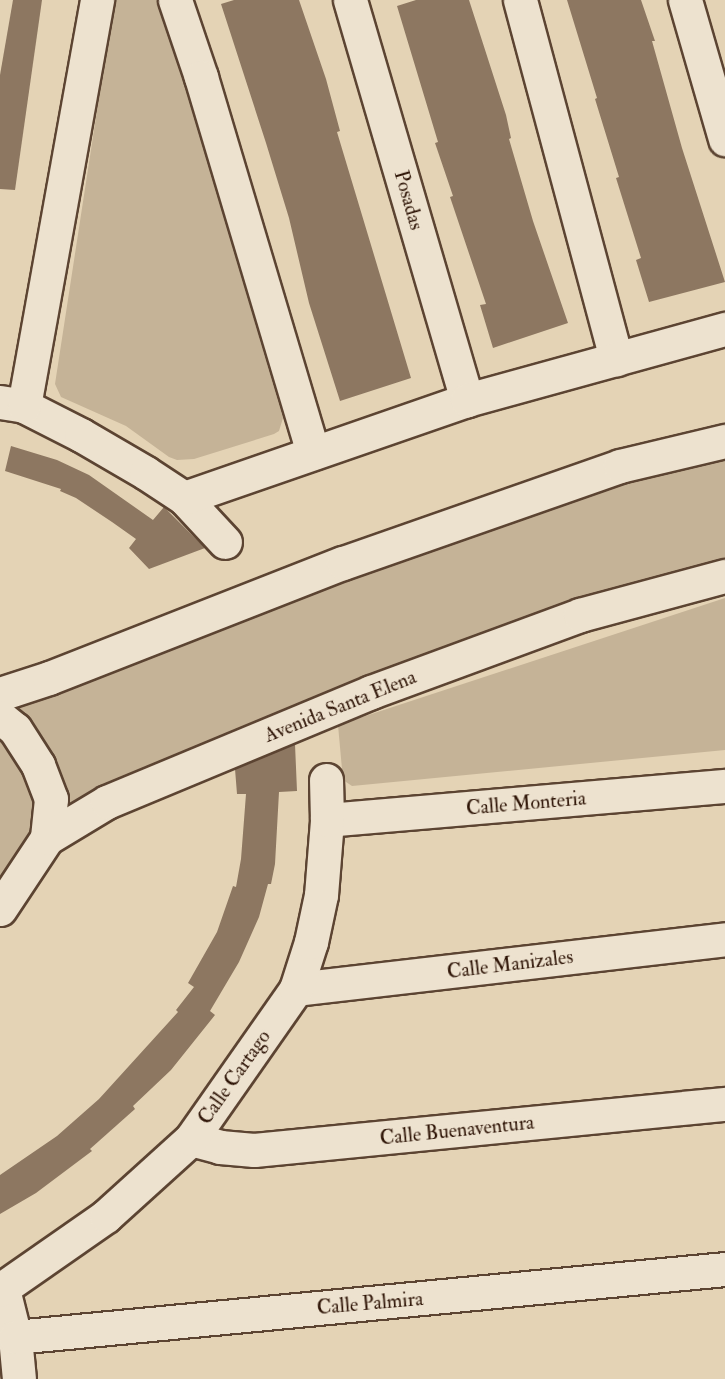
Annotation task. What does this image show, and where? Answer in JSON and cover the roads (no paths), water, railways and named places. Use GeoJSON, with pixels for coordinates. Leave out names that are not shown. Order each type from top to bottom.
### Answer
{"type":"FeatureCollection","features":[{"type":"Feature","properties":{"kind":"street"},"geometry":{"type":"LineString","coordinates":[[97,0],[12,404],[81,435],[184,498],[225,542]]}},
{"type":"Feature","properties":{"kind":"street"},"geometry":{"type":"LineString","coordinates":[[175,0],[201,77],[313,453]]}},
{"type":"Feature","properties":{"kind":"street","name":"Posadas"},"geometry":{"type":"LineString","coordinates":[[350,0],[467,400]]}},
{"type":"Feature","properties":{"kind":"street"},"geometry":{"type":"LineString","coordinates":[[520,0],[616,359]]}},
{"type":"Feature","properties":{"kind":"street"},"geometry":{"type":"LineString","coordinates":[[685,0],[725,139]]}},
{"type":"Feature","properties":{"kind":"street"},"geometry":{"type":"LineString","coordinates":[[184,498],[467,400],[725,329]]}},
{"type":"Feature","properties":{"kind":"street"},"geometry":{"type":"LineString","coordinates":[[0,694],[48,678],[343,563],[621,466],[725,441]]}},
{"type":"Feature","properties":{"kind":"street","name":"Avenida Santa Elena"},"geometry":{"type":"LineString","coordinates":[[0,909],[47,838],[107,802],[370,692],[580,615],[725,576]]}},
{"type":"Feature","properties":{"kind":"street"},"geometry":{"type":"LineString","coordinates":[[0,717],[15,729],[38,765],[51,799],[47,838]]}},
{"type":"Feature","properties":{"kind":"street","name":"Calle Cartago"},"geometry":{"type":"LineString","coordinates":[[2,1289],[106,1216],[191,1139],[296,989],[311,942],[321,894],[327,820],[326,780]]}},
{"type":"Feature","properties":{"kind":"street","name":"Calle Monteria"},"geometry":{"type":"LineString","coordinates":[[327,820],[725,786]]}},
{"type":"Feature","properties":{"kind":"street","name":"Calle Manizales"},"geometry":{"type":"LineString","coordinates":[[296,989],[725,939]]}},
{"type":"Feature","properties":{"kind":"street","name":"Calle Buenaventura"},"geometry":{"type":"LineString","coordinates":[[191,1139],[220,1147],[254,1150],[725,1104]]}},
{"type":"Feature","properties":{"kind":"street","name":"Calle Palmira"},"geometry":{"type":"LineString","coordinates":[[15,1337],[725,1269]]}},
{"type":"Feature","properties":{"kind":"street"},"geometry":{"type":"LineString","coordinates":[[2,1289],[15,1337],[19,1379]]}}]}
